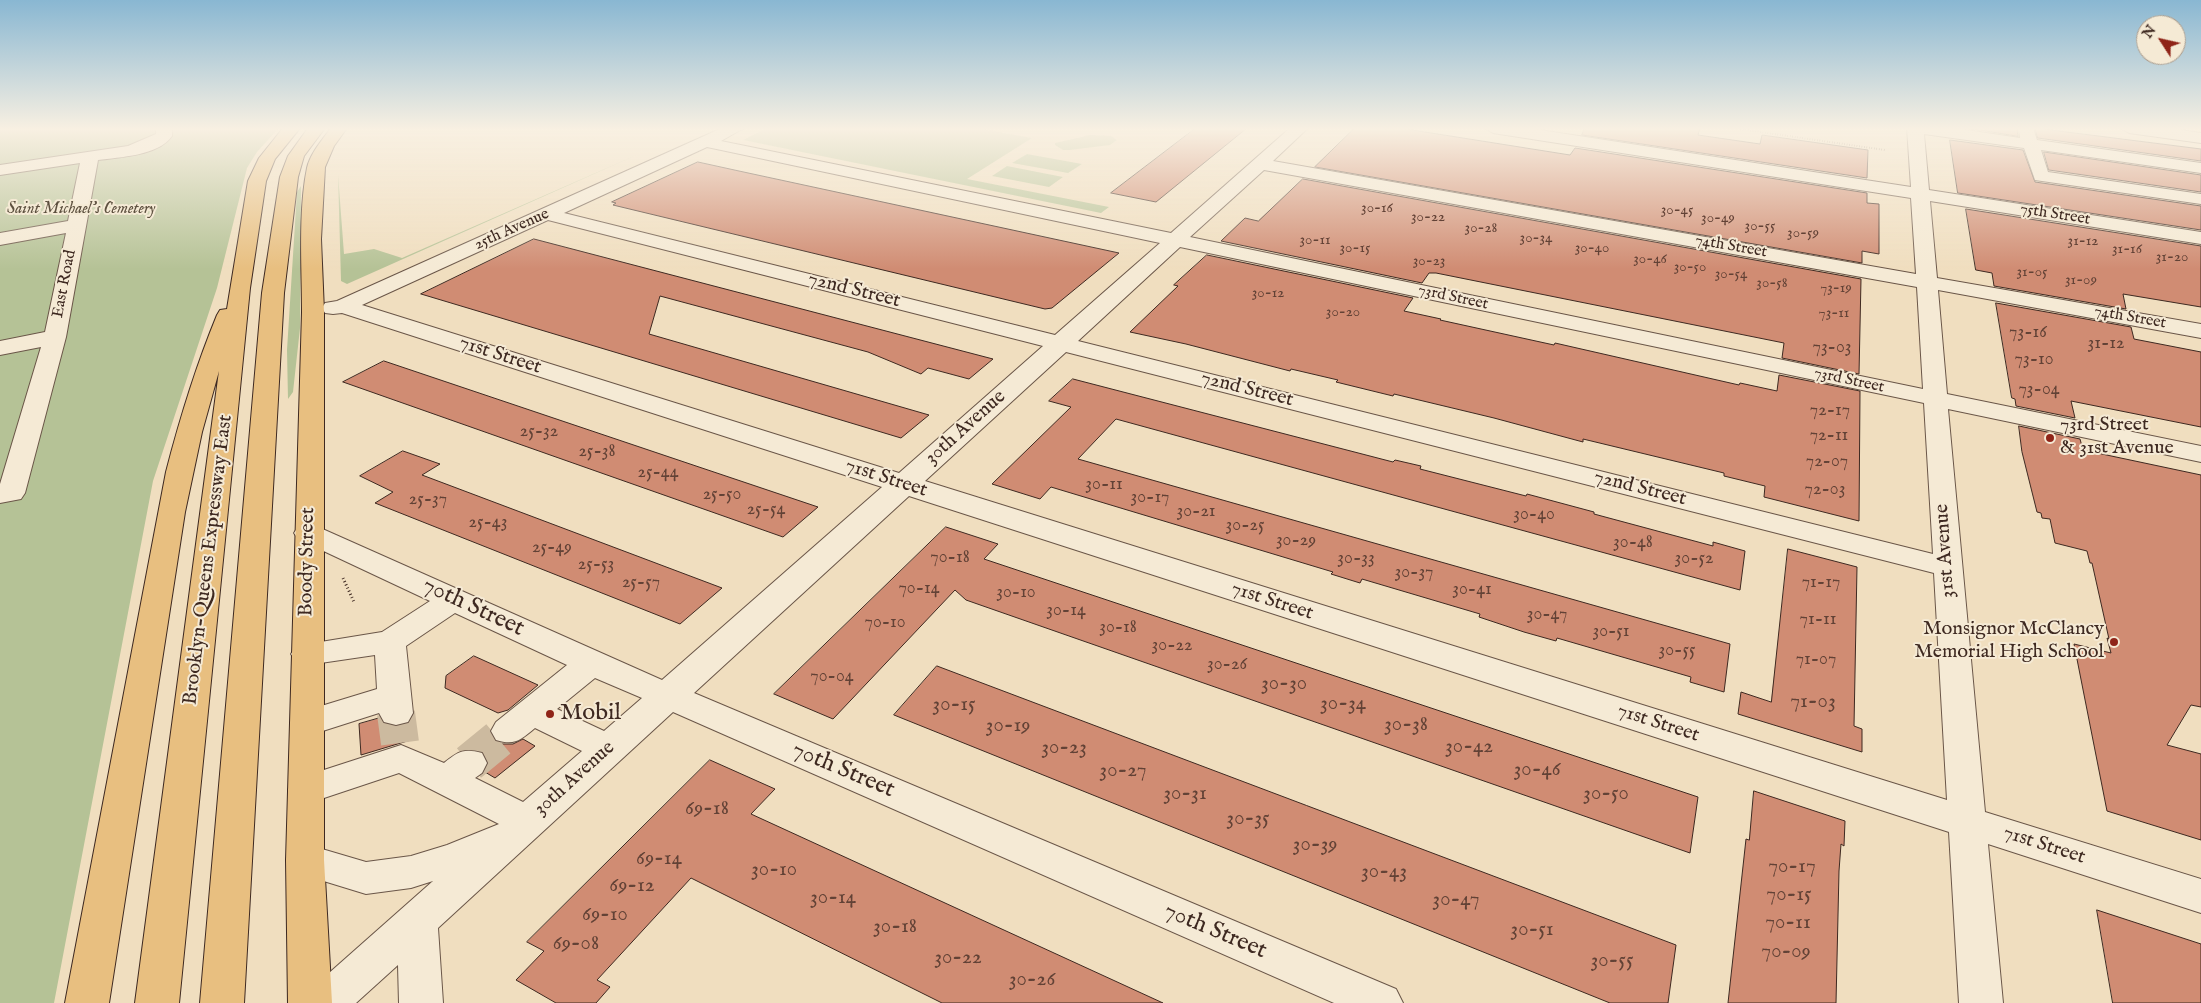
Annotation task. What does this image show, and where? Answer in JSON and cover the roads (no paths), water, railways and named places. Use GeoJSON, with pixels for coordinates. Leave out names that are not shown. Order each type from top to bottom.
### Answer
{"type":"FeatureCollection","features":[{"type":"Feature","properties":{"kind":"main road","name":"Brooklyn-Queens Expressway East"},"geometry":{"type":"LineString","coordinates":[[159,988],[240,288],[257,181],[260,175]]}},
{"type":"Feature","properties":{"kind":"main road","name":"Brooklyn-Queens Expressway East"},"geometry":{"type":"LineString","coordinates":[[222,1003],[273,294],[290,175]]}},
{"type":"Feature","properties":{"kind":"main road","name":"Boody Street"},"geometry":{"type":"LineString","coordinates":[[310,1003],[306,790],[308,533],[313,312],[311,239],[315,175]]}},
{"type":"Feature","properties":{"kind":"main road"},"geometry":{"type":"LineString","coordinates":[[86,1003],[182,460],[210,356],[240,288]]}},
{"type":"Feature","properties":{"kind":"street","name":"East Road"},"geometry":{"type":"LineString","coordinates":[[5,494],[55,337],[86,175]]}},
{"type":"Feature","properties":{"kind":"street","name":"25th Avenue"},"geometry":{"type":"LineString","coordinates":[[313,312],[343,306],[632,175]]}},
{"type":"Feature","properties":{"kind":"street","name":"73rd Street"},"geometry":{"type":"LineString","coordinates":[[860,175],[2201,454]]}},
{"type":"Feature","properties":{"kind":"street","name":"30th Avenue"},"geometry":{"type":"LineString","coordinates":[[326,1003],[1249,175]]}},
{"type":"Feature","properties":{"kind":"street","name":"74th Street"},"geometry":{"type":"LineString","coordinates":[[1322,175],[2201,331]]}},
{"type":"Feature","properties":{"kind":"street","name":"75th Street"},"geometry":{"type":"LineString","coordinates":[[1795,175],[2201,238]]}},
{"type":"Feature","properties":{"kind":"street","name":"31st Avenue"},"geometry":{"type":"LineString","coordinates":[[1918,175],[1980,1003]]}},
{"type":"Feature","properties":{"kind":"street"},"geometry":{"type":"LineString","coordinates":[[2041,175],[2201,199]]}},
{"type":"Feature","properties":{"kind":"street","name":"72nd Street"},"geometry":{"type":"LineString","coordinates":[[546,214],[1948,566]]}},
{"type":"Feature","properties":{"kind":"street"},"geometry":{"type":"LineString","coordinates":[[0,238],[77,225]]}},
{"type":"Feature","properties":{"kind":"street","name":"71st Street"},"geometry":{"type":"LineString","coordinates":[[343,306],[2201,896]]}},
{"type":"Feature","properties":{"kind":"street"},"geometry":{"type":"LineString","coordinates":[[0,348],[55,337]]}},
{"type":"Feature","properties":{"kind":"street","name":"70th Street"},"geometry":{"type":"LineString","coordinates":[[308,533],[591,663],[1381,1003]]}},
{"type":"Feature","properties":{"kind":"street"},"geometry":{"type":"LineString","coordinates":[[307,654],[390,642],[454,599]]}},
{"type":"Feature","properties":{"kind":"street"},"geometry":{"type":"LineString","coordinates":[[390,642],[398,728]]}},
{"type":"Feature","properties":{"kind":"street"},"geometry":{"type":"LineString","coordinates":[[591,663],[520,721],[609,748]]}},
{"type":"Feature","properties":{"kind":"street"},"geometry":{"type":"LineString","coordinates":[[307,723],[398,728],[459,772],[524,825]]}},
{"type":"Feature","properties":{"kind":"street"},"geometry":{"type":"LineString","coordinates":[[306,790],[398,728]]}},
{"type":"Feature","properties":{"kind":"street","name":"30th Avenue"},"geometry":{"type":"LineString","coordinates":[[306,860],[366,878],[411,872],[457,858],[524,825]]}},
{"type":"Feature","properties":{"kind":"street"},"geometry":{"type":"LineString","coordinates":[[417,921],[420,1003]]}},
{"type":"Feature","properties":{"kind":"tunnel"},"geometry":{"type":"LineString","coordinates":[[396,713],[400,743]]}},
{"type":"Feature","properties":{"kind":"tunnel"},"geometry":{"type":"LineString","coordinates":[[469,763],[508,731]]}},
{"type":"Feature","properties":{"kind":"place","name":"73rd Street & 31st Avenue"},"geometry":{"type":"Point","coordinates":[2050,438]}},
{"type":"Feature","properties":{"kind":"place","name":"Monsignor McClancy Memorial High School"},"geometry":{"type":"Point","coordinates":[2114,642]}},
{"type":"Feature","properties":{"kind":"place","name":"Mobil"},"geometry":{"type":"Point","coordinates":[550,714]}},
{"type":"Feature","properties":{"kind":"park label","name":"Saint Michael’s Cemetery"},"geometry":{"type":"Point","coordinates":[81,210]}}]}
